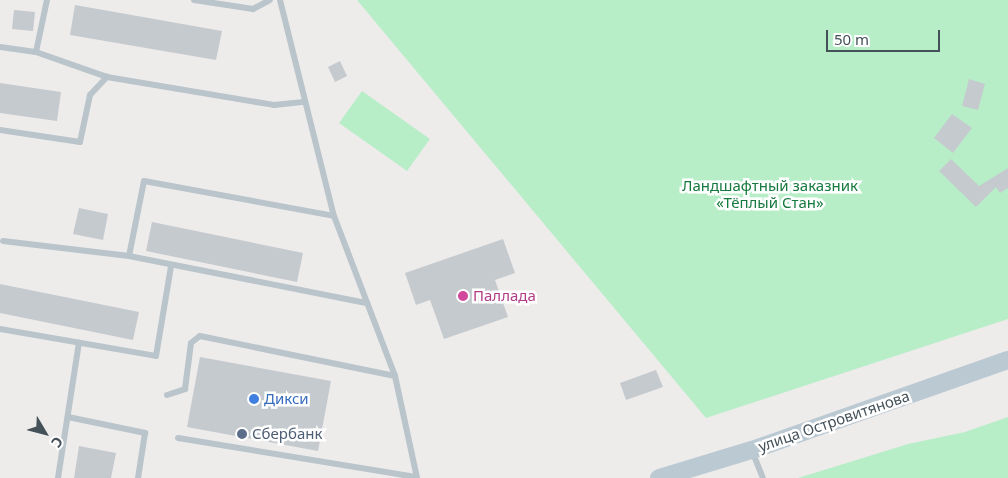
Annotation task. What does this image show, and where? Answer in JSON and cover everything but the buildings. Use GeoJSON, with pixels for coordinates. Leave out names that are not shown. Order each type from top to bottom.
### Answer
{"type":"FeatureCollection","features":[{"type":"Feature","properties":{"kind":"main road","name":"улица Островитянова"},"geometry":{"type":"LineString","coordinates":[[659,478],[752,450],[1008,360]]}},
{"type":"Feature","properties":{"kind":"lane"},"geometry":{"type":"LineString","coordinates":[[36,52],[47,0]]}},
{"type":"Feature","properties":{"kind":"lane"},"geometry":{"type":"LineString","coordinates":[[194,0],[253,9],[270,0]]}},
{"type":"Feature","properties":{"kind":"lane"},"geometry":{"type":"LineString","coordinates":[[178,438],[417,477],[395,376],[334,216],[280,0]]}},
{"type":"Feature","properties":{"kind":"lane"},"geometry":{"type":"LineString","coordinates":[[0,47],[36,52],[107,77],[274,105],[304,102]]}},
{"type":"Feature","properties":{"kind":"lane"},"geometry":{"type":"LineString","coordinates":[[0,130],[80,142],[90,95],[107,77]]}},
{"type":"Feature","properties":{"kind":"lane"},"geometry":{"type":"LineString","coordinates":[[129,256],[144,181],[334,216]]}},
{"type":"Feature","properties":{"kind":"lane"},"geometry":{"type":"LineString","coordinates":[[3,241],[129,256],[171,266],[367,303]]}},
{"type":"Feature","properties":{"kind":"lane"},"geometry":{"type":"LineString","coordinates":[[0,329],[156,356],[171,266]]}},
{"type":"Feature","properties":{"kind":"lane"},"geometry":{"type":"LineString","coordinates":[[167,395],[185,389],[191,343],[200,336],[395,376]]}},
{"type":"Feature","properties":{"kind":"lane"},"geometry":{"type":"LineString","coordinates":[[58,478],[79,344]]}},
{"type":"Feature","properties":{"kind":"lane"},"geometry":{"type":"LineString","coordinates":[[68,417],[146,433],[138,478]]}},
{"type":"Feature","properties":{"kind":"lane"},"geometry":{"type":"LineString","coordinates":[[752,450],[764,478]]}},
{"type":"Feature","properties":{"kind":"green space","name":"Ландшафтный заказник «Тёплый Стан»"},"geometry":{"type":"Polygon","coordinates":[[[357,0],[1008,0],[1008,319],[706,418],[357,0]]]}},
{"type":"Feature","properties":{"kind":"green space"},"geometry":{"type":"Polygon","coordinates":[[[362,91],[430,139],[407,171],[339,123],[362,91]]]}},
{"type":"Feature","properties":{"kind":"green space"},"geometry":{"type":"Polygon","coordinates":[[[1008,417],[1008,478],[798,478],[908,444],[965,432],[1008,417]]]}},
{"type":"Feature","properties":{"kind":"place","name":"Паллада"},"geometry":{"type":"Point","coordinates":[463,296]}},
{"type":"Feature","properties":{"kind":"place","name":"Дикси"},"geometry":{"type":"Point","coordinates":[254,399]}},
{"type":"Feature","properties":{"kind":"place","name":"Сбербанк"},"geometry":{"type":"Point","coordinates":[242,434]}}]}
